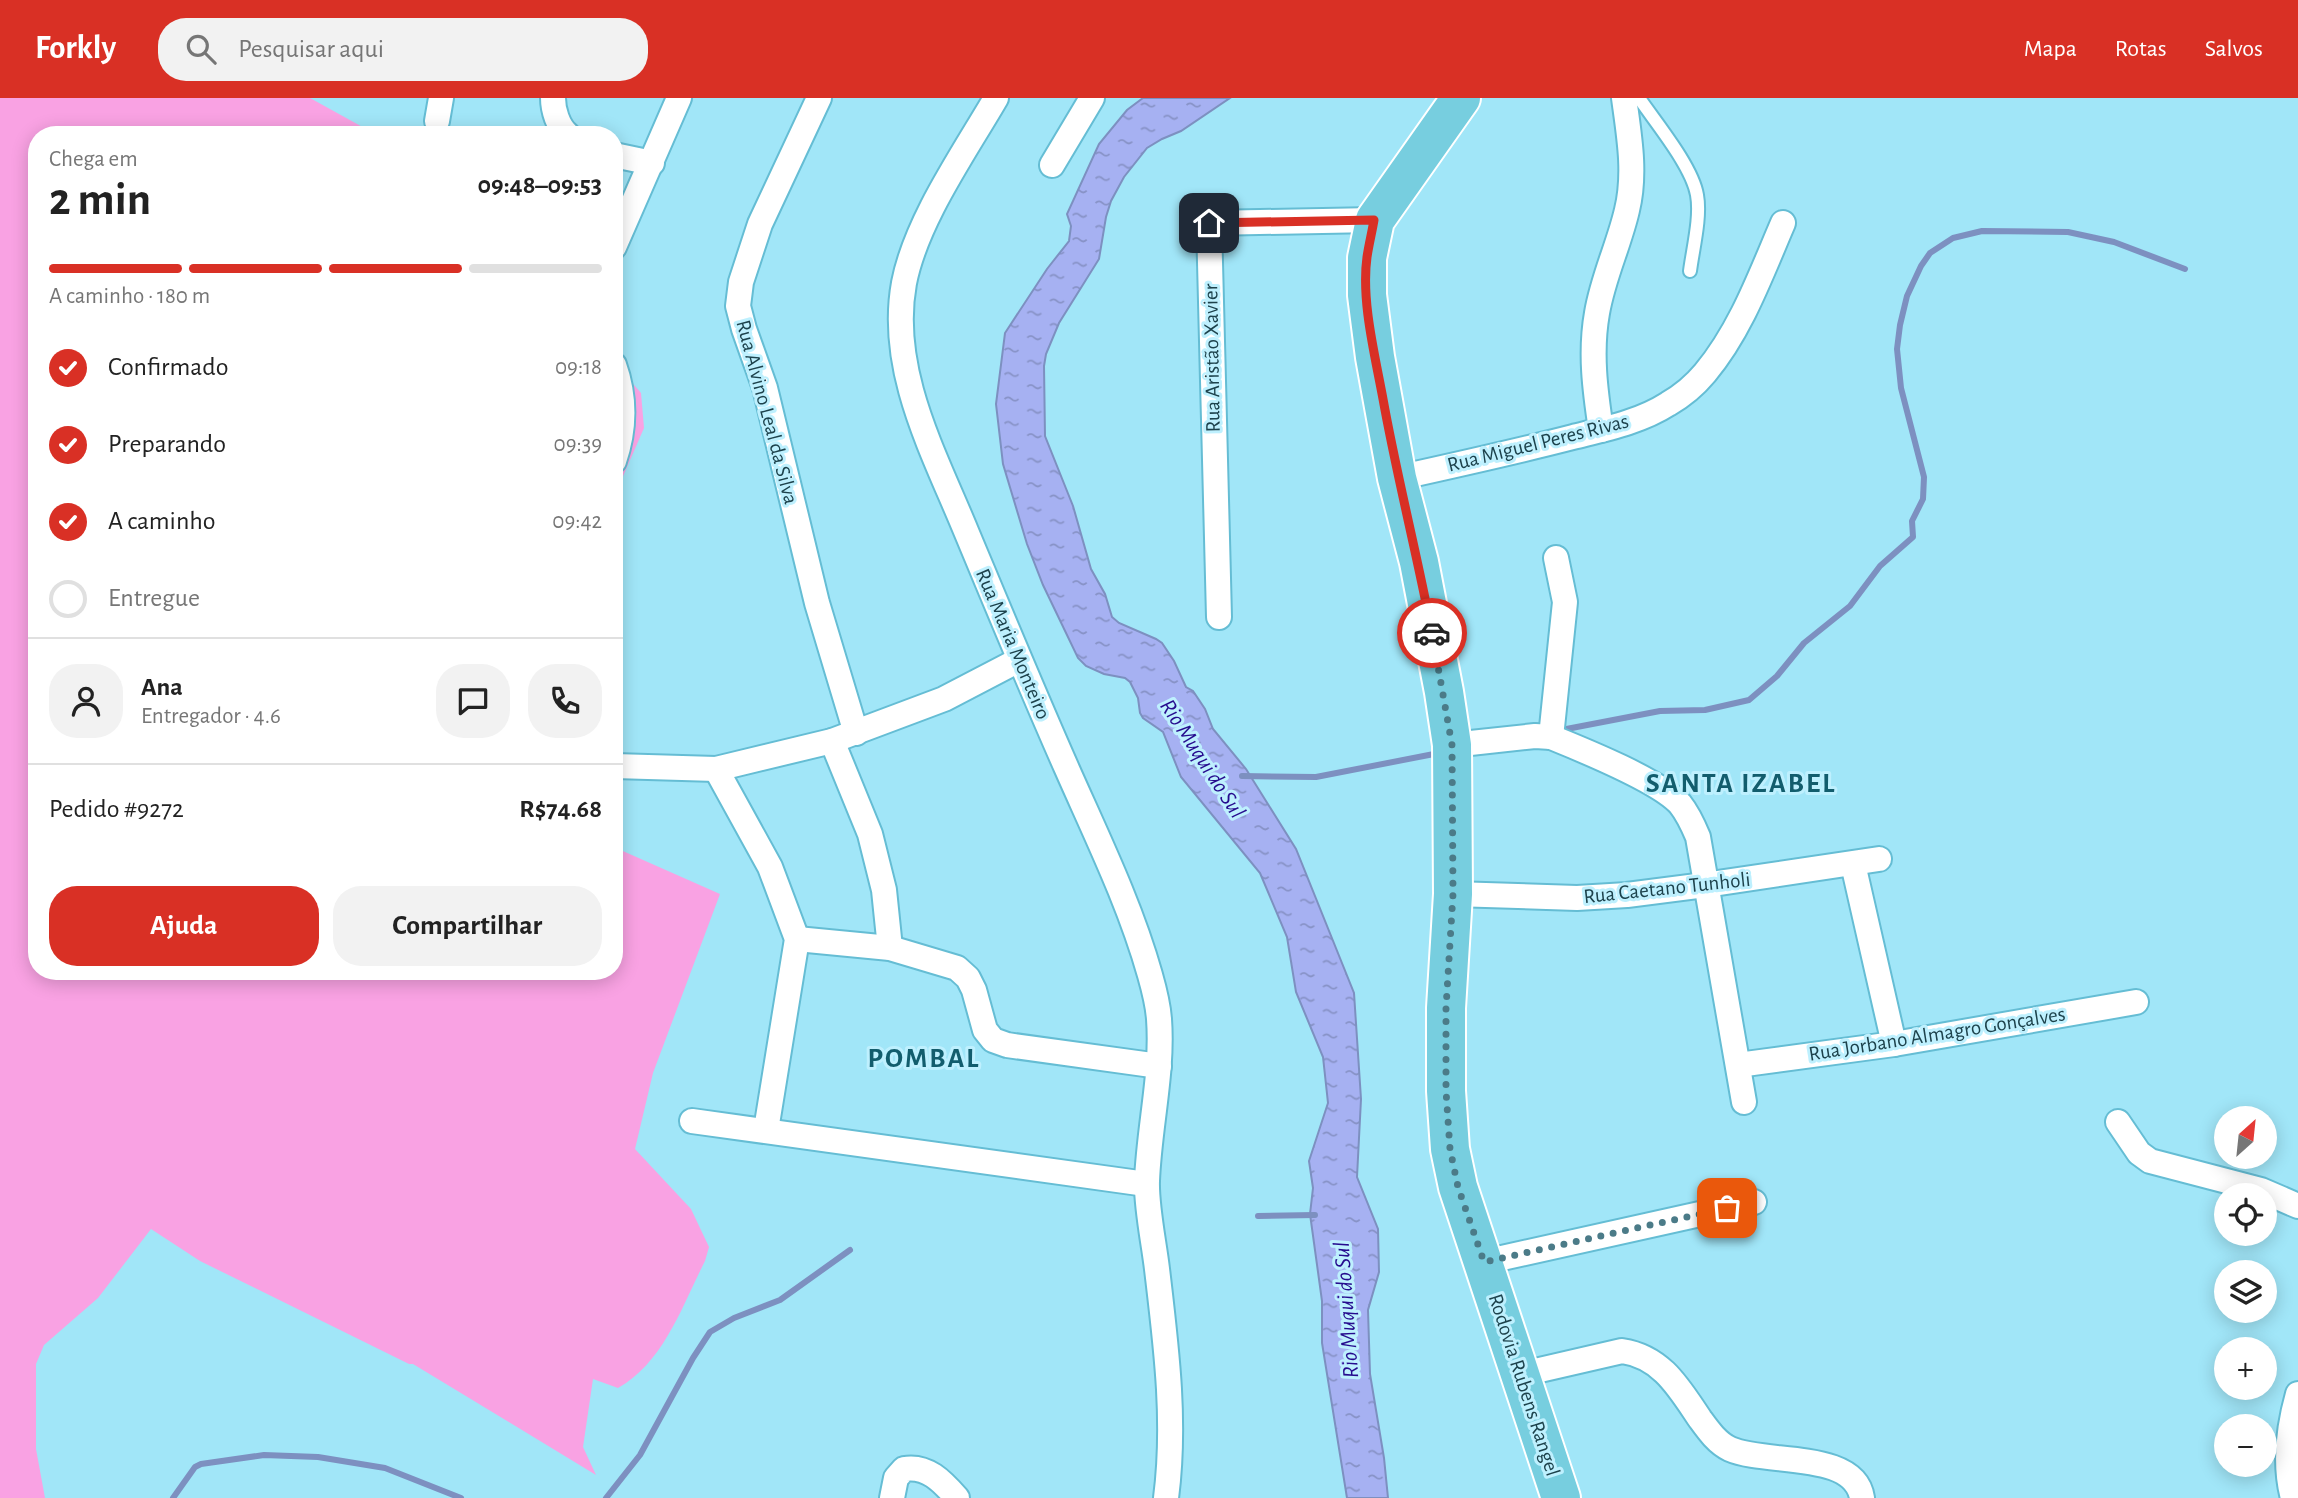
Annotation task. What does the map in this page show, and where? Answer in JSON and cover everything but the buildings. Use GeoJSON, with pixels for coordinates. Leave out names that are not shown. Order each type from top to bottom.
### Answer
{"type":"FeatureCollection","features":[{"type":"Feature","properties":{"kind":"main road"},"geometry":{"type":"LineString","coordinates":[[1374,220],[1461,98]]}},
{"type":"Feature","properties":{"kind":"main road","name":"Rodovia Rubens Rangel"},"geometry":{"type":"LineString","coordinates":[[1374,220],[1367,258],[1367,295],[1375,357],[1397,478],[1419,562],[1452,745],[1453,894],[1446,1008],[1446,1091],[1453,1161],[1458,1187],[1561,1498]]}},
{"type":"Feature","properties":{"kind":"street"},"geometry":{"type":"LineString","coordinates":[[553,98],[553,109],[561,126]]}},
{"type":"Feature","properties":{"kind":"street"},"geometry":{"type":"LineString","coordinates":[[623,227],[679,98]]}},
{"type":"Feature","properties":{"kind":"street","name":"Rua Alvino Leal da Silva"},"geometry":{"type":"LineString","coordinates":[[819,98],[760,225],[740,282],[738,306],[765,388],[817,603],[856,733]]}},
{"type":"Feature","properties":{"kind":"street","name":"Rua Maria Monteiro"},"geometry":{"type":"LineString","coordinates":[[996,98],[917,240],[904,281],[900,314],[902,344],[911,390],[926,439],[1120,889],[1149,973],[1159,1015],[1159,1066],[1148,1195],[1170,1381],[1166,1498]]}},
{"type":"Feature","properties":{"kind":"street"},"geometry":{"type":"LineString","coordinates":[[1052,165],[1092,98]]}},
{"type":"Feature","properties":{"kind":"street"},"geometry":{"type":"LineString","coordinates":[[1601,430],[1592,364],[1597,312],[1632,186],[1624,98]]}},
{"type":"Feature","properties":{"kind":"street"},"geometry":{"type":"LineString","coordinates":[[623,157],[652,163]]}},
{"type":"Feature","properties":{"kind":"street","name":"Rua Aristão Xavier"},"geometry":{"type":"LineString","coordinates":[[1219,617],[1209,223],[1374,220]]}},
{"type":"Feature","properties":{"kind":"street","name":"Rua Miguel Peres Rivas"},"geometry":{"type":"LineString","coordinates":[[1397,478],[1601,430],[1667,405],[1705,373],[1745,310],[1783,223]]}},
{"type":"Feature","properties":{"kind":"street"},"geometry":{"type":"LineString","coordinates":[[1551,737],[1565,602],[1556,558]]}},
{"type":"Feature","properties":{"kind":"street"},"geometry":{"type":"LineString","coordinates":[[623,766],[716,769],[832,741],[944,699],[1019,660]]}},
{"type":"Feature","properties":{"kind":"street"},"geometry":{"type":"LineString","coordinates":[[1452,745],[1535,736],[1551,737],[1658,786],[1678,802],[1689,816],[1698,837],[1744,1102]]}},
{"type":"Feature","properties":{"kind":"street"},"geometry":{"type":"LineString","coordinates":[[832,741],[870,834],[884,890],[890,948]]}},
{"type":"Feature","properties":{"kind":"street"},"geometry":{"type":"LineString","coordinates":[[716,769],[770,867],[797,939],[766,1130]]}},
{"type":"Feature","properties":{"kind":"street","name":"Rua Caetano Tunholi"},"geometry":{"type":"LineString","coordinates":[[1453,894],[1577,898],[1705,885],[1879,859]]}},
{"type":"Feature","properties":{"kind":"street"},"geometry":{"type":"LineString","coordinates":[[1853,864],[1894,1044]]}},
{"type":"Feature","properties":{"kind":"street"},"geometry":{"type":"LineString","coordinates":[[797,939],[890,948],[957,968],[968,978],[974,990],[985,1030],[993,1040],[1007,1045],[1159,1066]]}},
{"type":"Feature","properties":{"kind":"street","name":"Rua Jorbano Almagro Gonçalves"},"geometry":{"type":"LineString","coordinates":[[1738,1065],[1894,1044],[2136,1002]]}},
{"type":"Feature","properties":{"kind":"street"},"geometry":{"type":"LineString","coordinates":[[692,1121],[766,1130],[1148,1195]]}},
{"type":"Feature","properties":{"kind":"street"},"geometry":{"type":"LineString","coordinates":[[2118,1122],[2139,1153],[2150,1161],[2250,1187],[2298,1206]]}},
{"type":"Feature","properties":{"kind":"street"},"geometry":{"type":"LineString","coordinates":[[1479,1247],[1754,1202]]}},
{"type":"Feature","properties":{"kind":"street"},"geometry":{"type":"LineString","coordinates":[[1522,1374],[1622,1351],[1635,1353],[1660,1366],[1718,1441],[1729,1448],[1768,1458],[1832,1466],[1856,1480],[1862,1498]]}},
{"type":"Feature","properties":{"kind":"street"},"geometry":{"type":"LineString","coordinates":[[2293,1498],[2288,1453],[2291,1417],[2298,1394]]}},
{"type":"Feature","properties":{"kind":"street"},"geometry":{"type":"LineString","coordinates":[[892,1498],[897,1478],[904,1469],[915,1467],[930,1472],[957,1498]]}},
{"type":"Feature","properties":{"kind":"lane"},"geometry":{"type":"LineString","coordinates":[[1639,98],[1681,159],[1697,193],[1690,271]]}},
{"type":"Feature","properties":{"kind":"shaded area"},"geometry":{"type":"Polygon","coordinates":[[[0,98],[310,98],[361,126],[28,126],[28,980],[623,980],[623,851],[720,894],[653,1073],[635,1149],[691,1209],[709,1247],[705,1261],[670,1332],[648,1364],[618,1388],[593,1379],[583,1447],[596,1475],[413,1364],[200,1261],[151,1229],[98,1298],[44,1345],[36,1364],[36,1449],[45,1498],[0,1498],[0,98]]]}},
{"type":"Feature","properties":{"kind":"shaded area"},"geometry":{"type":"Polygon","coordinates":[[[623,372],[641,393],[644,428],[623,476],[623,372]]]}},
{"type":"Feature","properties":{"kind":"water","name":"Rio Muqui do Sul"},"geometry":{"type":"Polygon","coordinates":[[[1143,98],[1230,98],[1181,131],[1147,148],[1124,177],[1106,217],[1099,259],[1059,323],[1046,354],[1045,436],[1073,506],[1091,569],[1105,594],[1112,617],[1162,643],[1186,687],[1193,691],[1205,709],[1213,729],[1246,769],[1296,849],[1354,993],[1361,1099],[1357,1177],[1378,1229],[1379,1272],[1368,1310],[1370,1374],[1388,1498],[1347,1498],[1322,1343],[1322,1301],[1310,1214],[1313,1188],[1309,1161],[1328,1103],[1323,1057],[1296,992],[1287,937],[1260,873],[1181,777],[1163,732],[1140,713],[1138,698],[1130,682],[1086,666],[1078,658],[1043,585],[1027,544],[1003,464],[996,404],[1005,333],[1069,241],[1071,226],[1067,214],[1099,144],[1127,110],[1143,98]]]}},
{"type":"Feature","properties":{"kind":"waterway"},"geometry":{"type":"LineString","coordinates":[[1556,731],[1660,711],[1705,710],[1749,700],[1777,676],[1804,643],[1850,606],[1880,566],[1913,537],[1912,521],[1923,499],[1924,477],[1901,388],[1897,349],[1907,296],[1930,253],[1953,238],[1982,231],[2068,232],[2114,242],[2185,269]]}},
{"type":"Feature","properties":{"kind":"waterway","name":"Rio Muqui do Sul"},"geometry":{"type":"LineString","coordinates":[[1242,776],[1316,777],[1439,753]]}},
{"type":"Feature","properties":{"kind":"waterway"},"geometry":{"type":"LineString","coordinates":[[1258,1216],[1315,1215]]}},
{"type":"Feature","properties":{"kind":"waterway"},"geometry":{"type":"LineString","coordinates":[[606,1498],[640,1455],[710,1332],[734,1318],[780,1300],[850,1250]]}},
{"type":"Feature","properties":{"kind":"waterway"},"geometry":{"type":"LineString","coordinates":[[173,1498],[195,1467],[201,1464],[264,1455],[318,1457],[385,1468],[461,1498]]}},
{"type":"Feature","properties":{"kind":"way so far"},"geometry":{"type":"LineString","coordinates":[[1432,633],[1452,745],[1453,894],[1446,1008],[1446,1091],[1450,1149],[1458,1187],[1484,1262],[1727,1208]]}},
{"type":"Feature","properties":{"kind":"district","name":"SANTA IZABEL"},"geometry":{"type":"Point","coordinates":[1741,784]}},
{"type":"Feature","properties":{"kind":"district","name":"POMBAL"},"geometry":{"type":"Point","coordinates":[924,1059]}},
{"type":"Feature","properties":{"kind":"route"},"geometry":{"type":"LineString","coordinates":[[1209,223],[1374,220],[1367,258],[1367,295],[1375,357],[1397,478],[1419,562],[1432,633]]}}]}
